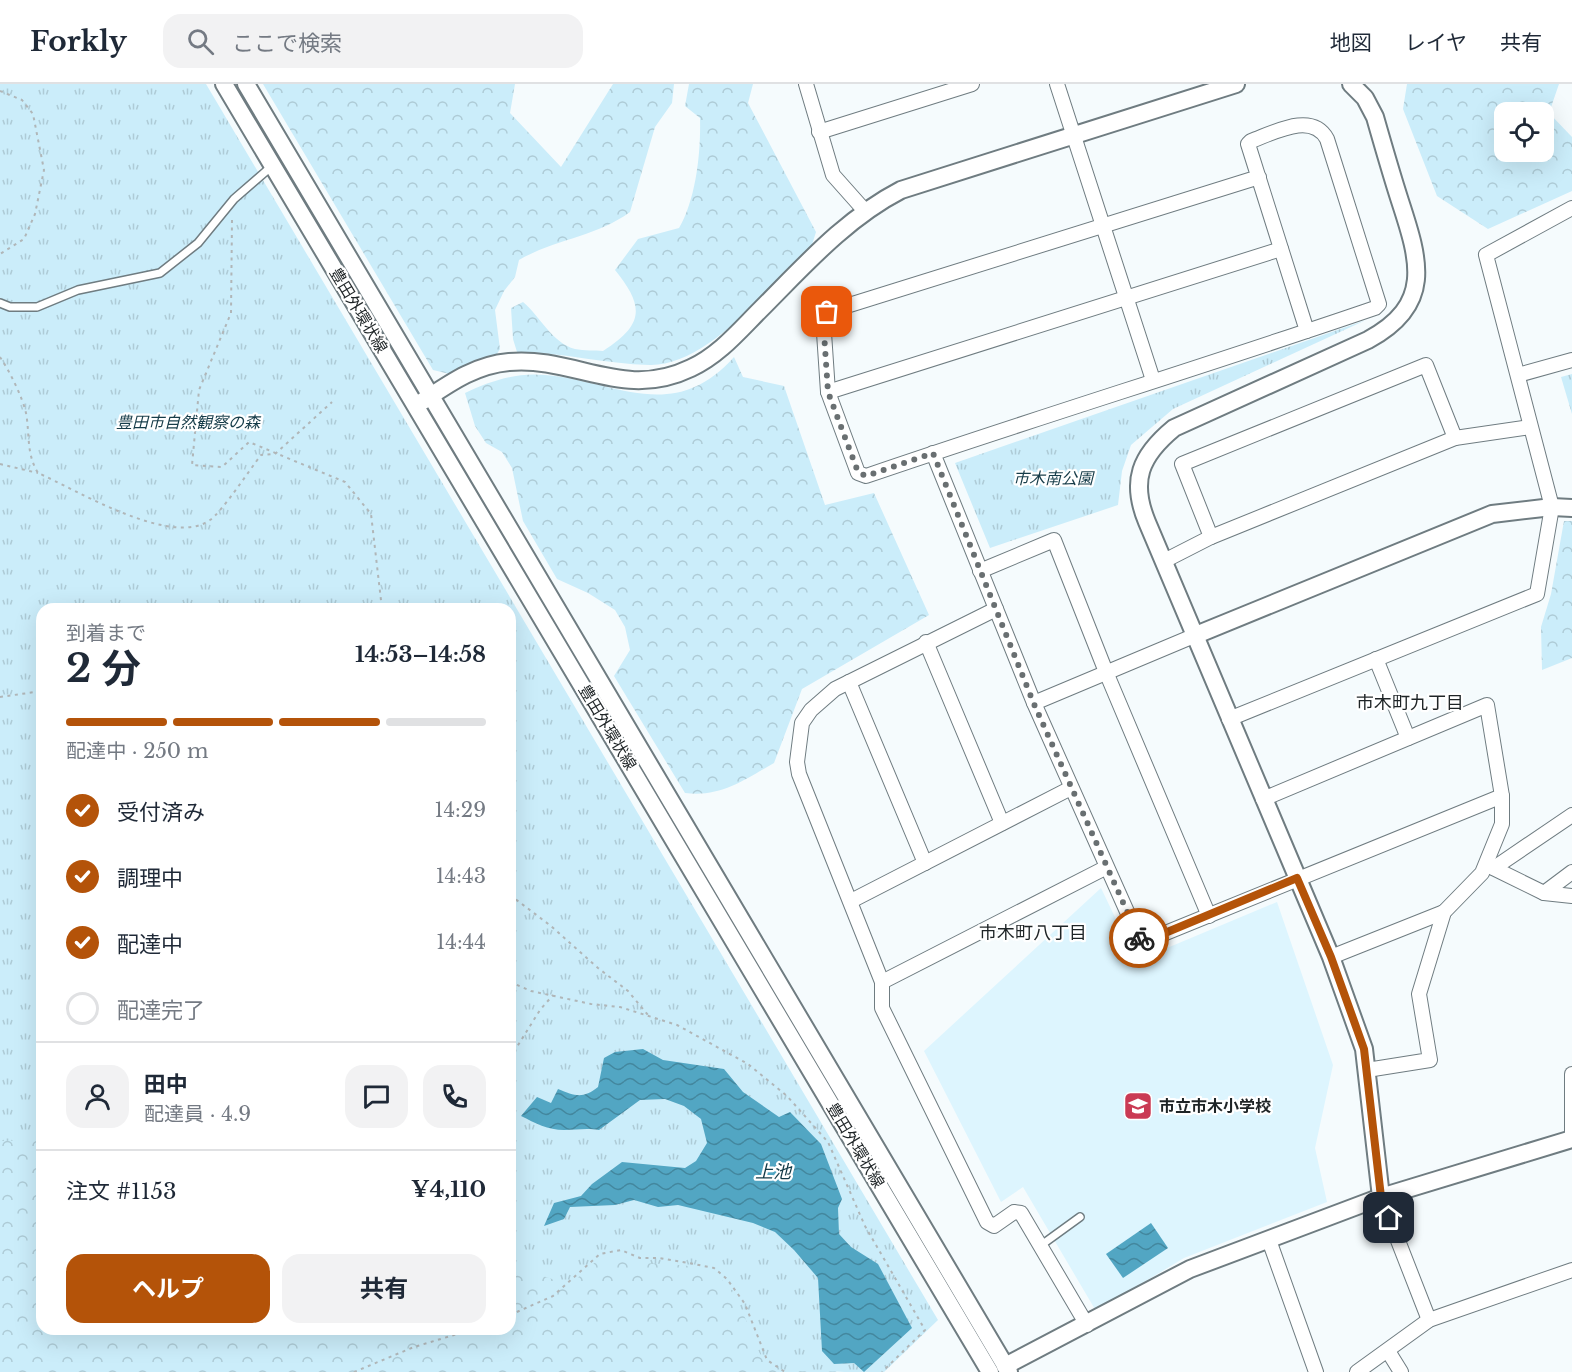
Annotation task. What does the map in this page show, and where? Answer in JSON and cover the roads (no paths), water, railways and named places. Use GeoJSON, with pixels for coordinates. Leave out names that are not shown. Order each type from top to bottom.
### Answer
{"type":"FeatureCollection","features":[{"type":"Feature","properties":{"kind":"street","name":"豊田外環状線"},"geometry":{"type":"LineString","coordinates":[[224,84],[1001,1370]]}},
{"type":"Feature","properties":{"kind":"street","name":"豊田外環状線"},"geometry":{"type":"LineString","coordinates":[[246,84],[431,395],[1001,1370]]}},
{"type":"Feature","properties":{"kind":"street"},"geometry":{"type":"LineString","coordinates":[[806,84],[833,175],[865,211]]}},
{"type":"Feature","properties":{"kind":"street"},"geometry":{"type":"LineString","coordinates":[[819,132],[972,84]]}},
{"type":"Feature","properties":{"kind":"street"},"geometry":{"type":"LineString","coordinates":[[1058,84],[1072,134],[1153,380]]}},
{"type":"Feature","properties":{"kind":"street"},"geometry":{"type":"LineString","coordinates":[[416,405],[474,370],[509,362],[554,365],[632,381],[660,379],[690,369],[719,351],[837,234],[865,211],[901,189],[1234,84]]}},
{"type":"Feature","properties":{"kind":"street"},"geometry":{"type":"LineString","coordinates":[[1351,84],[1365,98],[1375,117],[1416,249],[1418,273],[1414,293],[1403,315],[1387,330],[1174,428],[1153,447],[1139,474],[1138,492],[1140,505],[1331,957],[1364,1049],[1381,1197],[1429,1320]]}},
{"type":"Feature","properties":{"kind":"street"},"geometry":{"type":"LineString","coordinates":[[1259,177],[1102,224],[827,312],[823,318],[828,392],[858,472],[866,476],[1153,380],[1307,331],[1375,308],[1379,304],[1324,134],[1319,128],[1301,124],[1248,144],[1259,177],[1307,331]]}},
{"type":"Feature","properties":{"kind":"street"},"geometry":{"type":"LineString","coordinates":[[1229,719],[1537,594],[1552,507],[1486,255],[1572,208]]}},
{"type":"Feature","properties":{"kind":"street"},"geometry":{"type":"LineString","coordinates":[[828,392],[1281,249]]}},
{"type":"Feature","properties":{"kind":"street"},"geometry":{"type":"LineString","coordinates":[[1518,375],[1572,360]]}},
{"type":"Feature","properties":{"kind":"street"},"geometry":{"type":"LineString","coordinates":[[1211,537],[1182,464],[1426,365],[1455,438]]}},
{"type":"Feature","properties":{"kind":"street"},"geometry":{"type":"LineString","coordinates":[[1164,561],[1211,537],[1455,438],[1530,427]]}},
{"type":"Feature","properties":{"kind":"street"},"geometry":{"type":"LineString","coordinates":[[933,453],[1034,704],[1105,868],[1141,943],[1502,796]]}},
{"type":"Feature","properties":{"kind":"street"},"geometry":{"type":"LineString","coordinates":[[1034,704],[1106,672],[1492,514],[1552,507],[1572,508]]}},
{"type":"Feature","properties":{"kind":"street"},"geometry":{"type":"LineString","coordinates":[[980,571],[1054,540],[1106,672],[1209,915]]}},
{"type":"Feature","properties":{"kind":"street"},"geometry":{"type":"LineString","coordinates":[[996,609],[849,682],[821,700],[802,723],[797,762],[882,982],[882,1008],[987,1222],[994,1226],[1014,1212],[1021,1213],[1087,1325]]}},
{"type":"Feature","properties":{"kind":"street"},"geometry":{"type":"LineString","coordinates":[[926,642],[1002,822]]}},
{"type":"Feature","properties":{"kind":"street"},"geometry":{"type":"LineString","coordinates":[[1376,659],[1408,738]]}},
{"type":"Feature","properties":{"kind":"street"},"geometry":{"type":"LineString","coordinates":[[849,682],[925,863]]}},
{"type":"Feature","properties":{"kind":"street"},"geometry":{"type":"LineString","coordinates":[[1263,799],[1486,705],[1502,796],[1502,824],[1490,866]]}},
{"type":"Feature","properties":{"kind":"street"},"geometry":{"type":"LineString","coordinates":[[851,901],[1071,788]]}},
{"type":"Feature","properties":{"kind":"street"},"geometry":{"type":"LineString","coordinates":[[1331,957],[1444,912],[1490,866],[1572,815]]}},
{"type":"Feature","properties":{"kind":"street"},"geometry":{"type":"LineString","coordinates":[[1490,866],[1544,893],[1572,896]]}},
{"type":"Feature","properties":{"kind":"street"},"geometry":{"type":"LineString","coordinates":[[882,982],[1105,868]]}},
{"type":"Feature","properties":{"kind":"street"},"geometry":{"type":"LineString","coordinates":[[1544,893],[1572,872]]}},
{"type":"Feature","properties":{"kind":"street"},"geometry":{"type":"LineString","coordinates":[[1367,1070],[1430,1060],[1419,994],[1444,912]]}},
{"type":"Feature","properties":{"kind":"street"},"geometry":{"type":"LineString","coordinates":[[1001,1370],[1190,1269],[1381,1197],[1572,1138],[1572,1074]]}},
{"type":"Feature","properties":{"kind":"street"},"geometry":{"type":"LineString","coordinates":[[1269,1240],[1316,1372]]}},
{"type":"Feature","properties":{"kind":"street"},"geometry":{"type":"LineString","coordinates":[[1357,1372],[1429,1320],[1572,1270]]}},
{"type":"Feature","properties":{"kind":"street"},"geometry":{"type":"LineString","coordinates":[[1388,1351],[1401,1372]]}},
{"type":"Feature","properties":{"kind":"lane"},"geometry":{"type":"LineString","coordinates":[[0,303],[10,308],[37,307],[78,290],[160,273],[198,243],[234,199],[272,165]]}},
{"type":"Feature","properties":{"kind":"lane"},"geometry":{"type":"LineString","coordinates":[[1040,1246],[1080,1217]]}},
{"type":"Feature","properties":{"kind":"water","name":"上池"},"geometry":{"type":"Polygon","coordinates":[[[643,1049],[663,1060],[724,1069],[743,1092],[779,1117],[790,1112],[821,1144],[842,1199],[838,1208],[839,1234],[851,1247],[878,1264],[912,1328],[864,1372],[854,1363],[834,1364],[822,1351],[818,1278],[775,1232],[753,1223],[678,1205],[658,1207],[634,1200],[615,1205],[570,1207],[564,1219],[544,1226],[554,1203],[581,1196],[592,1184],[622,1162],[685,1168],[696,1161],[707,1143],[701,1119],[684,1106],[665,1099],[640,1100],[599,1130],[552,1129],[521,1116],[537,1097],[551,1103],[558,1089],[579,1095],[593,1091],[598,1087],[604,1058],[615,1052],[643,1049]]]}},
{"type":"Feature","properties":{"kind":"water"},"geometry":{"type":"Polygon","coordinates":[[[1151,1223],[1168,1248],[1123,1278],[1106,1254],[1151,1223]]]}},
{"type":"Feature","properties":{"kind":"place","name":"市立市木小学校"},"geometry":{"type":"Point","coordinates":[1138,1106]}},
{"type":"Feature","properties":{"kind":"district","name":"市木町九丁目"},"geometry":{"type":"Point","coordinates":[1410,703]}},
{"type":"Feature","properties":{"kind":"district","name":"市木町八丁目"},"geometry":{"type":"Point","coordinates":[1033,933]}},
{"type":"Feature","properties":{"kind":"park label","name":"豊田市自然観察の森"},"geometry":{"type":"Point","coordinates":[188,422]}},
{"type":"Feature","properties":{"kind":"park label","name":"市木南公園"},"geometry":{"type":"Point","coordinates":[1053,478]}}]}
